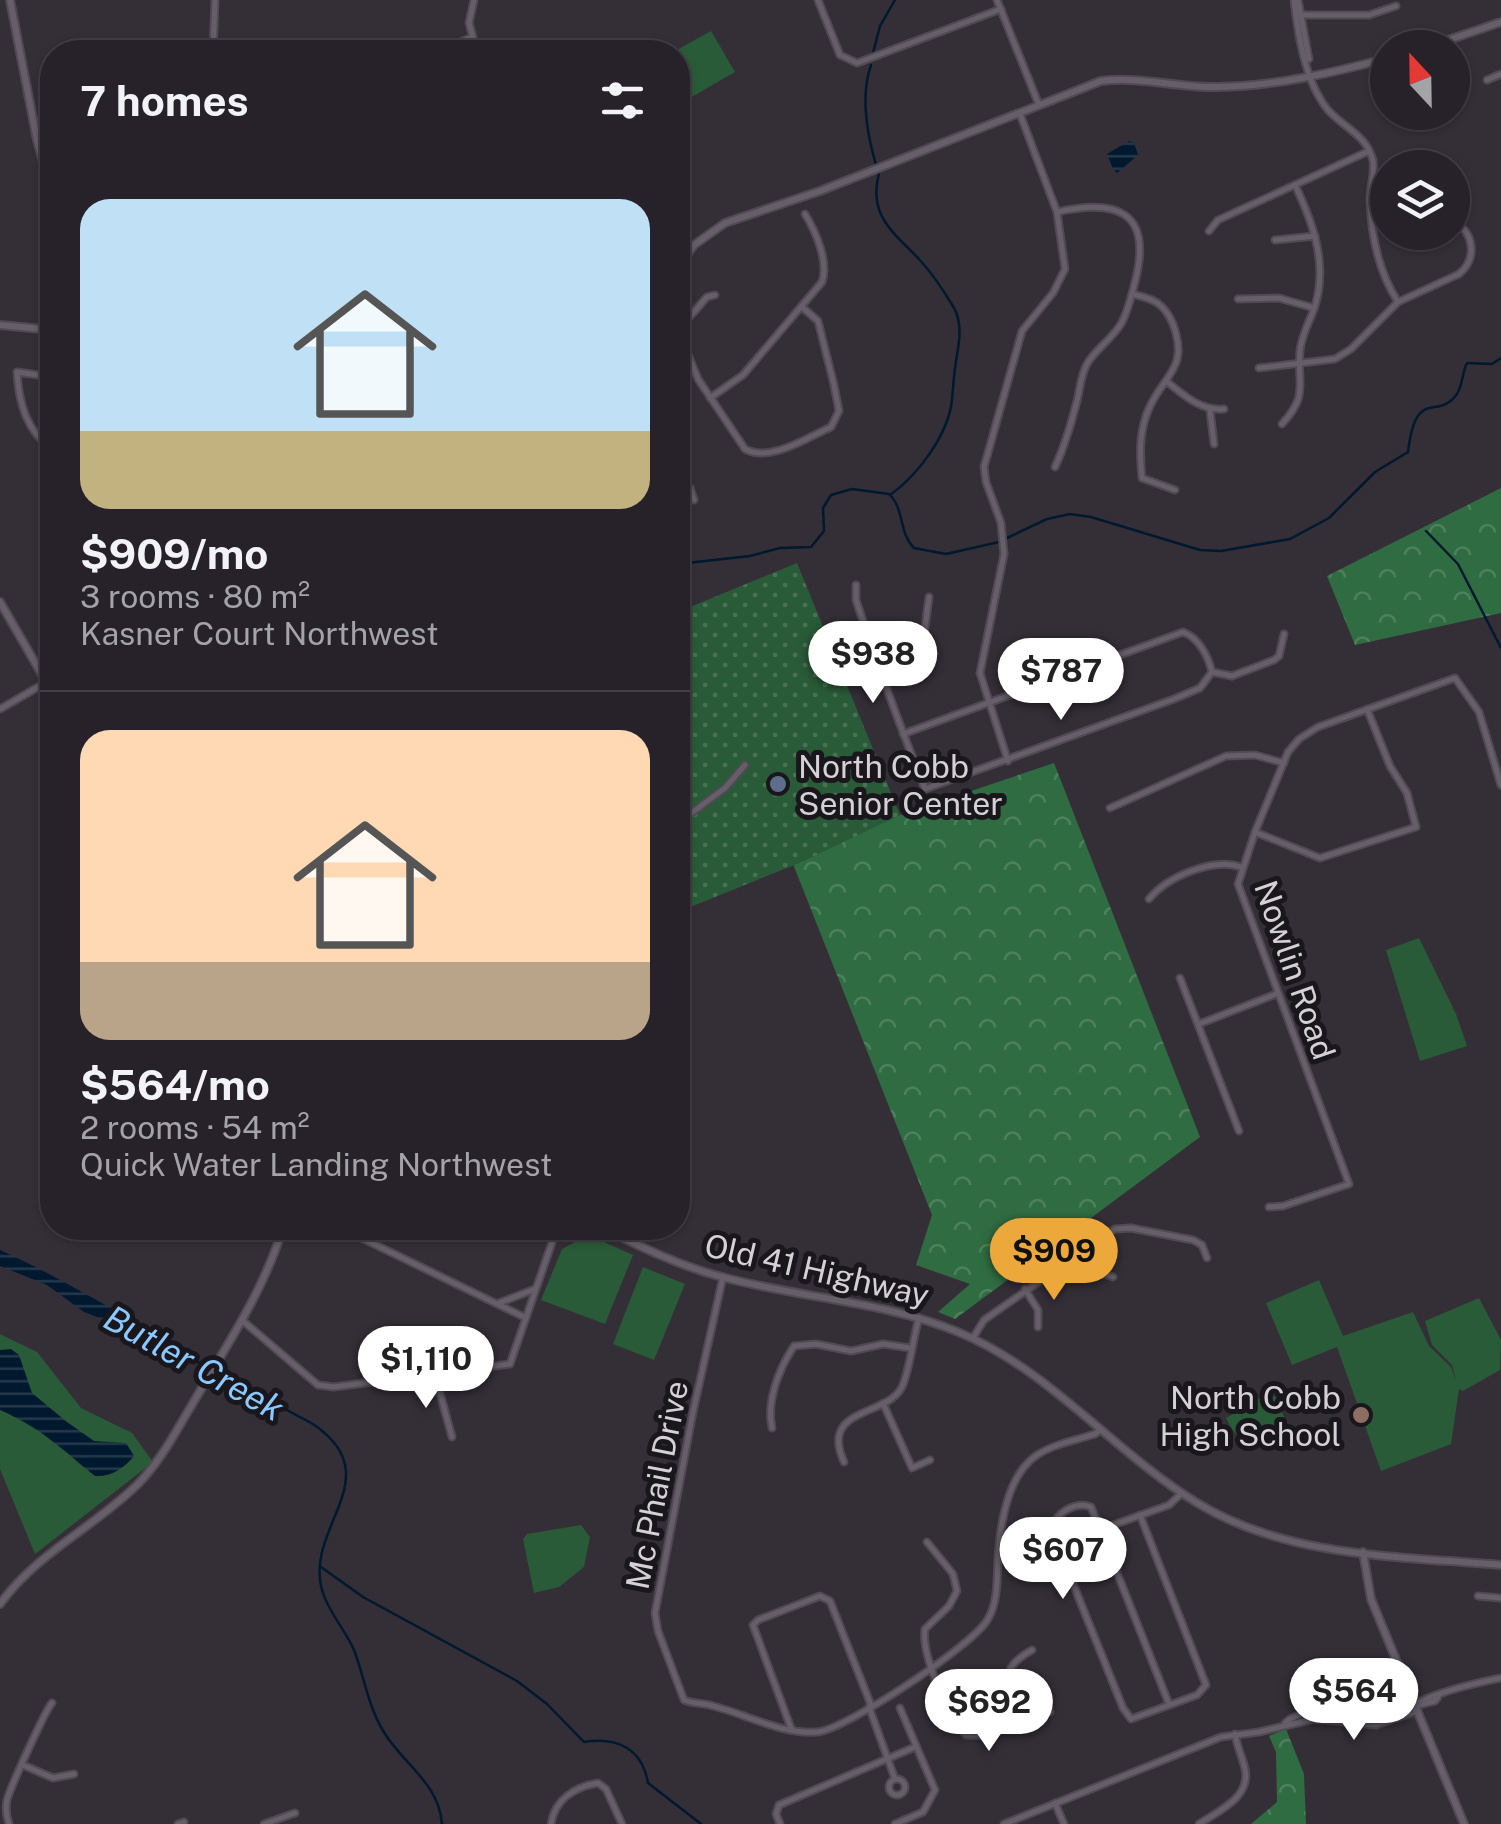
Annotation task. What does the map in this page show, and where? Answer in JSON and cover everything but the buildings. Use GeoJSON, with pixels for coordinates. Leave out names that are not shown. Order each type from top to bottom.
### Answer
{"type":"FeatureCollection","features":[{"type":"Feature","properties":{"kind":"street"},"geometry":{"type":"LineString","coordinates":[[10,0],[40,151]]}},
{"type":"Feature","properties":{"kind":"street"},"geometry":{"type":"LineString","coordinates":[[214,0],[214,40]]}},
{"type":"Feature","properties":{"kind":"street"},"geometry":{"type":"LineString","coordinates":[[473,40],[470,13],[474,0]]}},
{"type":"Feature","properties":{"kind":"street"},"geometry":{"type":"LineString","coordinates":[[818,0],[840,55],[857,63],[1001,10]]}},
{"type":"Feature","properties":{"kind":"street"},"geometry":{"type":"LineString","coordinates":[[997,0],[1039,105]]}},
{"type":"Feature","properties":{"kind":"street"},"geometry":{"type":"LineString","coordinates":[[1296,0],[1312,77],[1321,100],[1330,113],[1364,140],[1374,165],[1370,204],[1378,265],[1398,302]]}},
{"type":"Feature","properties":{"kind":"street"},"geometry":{"type":"LineString","coordinates":[[1298,14],[1369,15],[1396,6]]}},
{"type":"Feature","properties":{"kind":"street"},"geometry":{"type":"LineString","coordinates":[[1470,33],[1501,22]]}},
{"type":"Feature","properties":{"kind":"street"},"geometry":{"type":"LineString","coordinates":[[465,40],[472,37]]}},
{"type":"Feature","properties":{"kind":"street"},"geometry":{"type":"LineString","coordinates":[[690,250],[725,223],[820,191],[1090,85],[1117,79],[1219,87],[1270,84],[1370,62]]}},
{"type":"Feature","properties":{"kind":"street"},"geometry":{"type":"LineString","coordinates":[[1487,80],[1501,74]]}},
{"type":"Feature","properties":{"kind":"street"},"geometry":{"type":"LineString","coordinates":[[1008,761],[980,663],[1004,554],[1001,523],[984,467],[1022,331],[1065,270],[1057,212],[1020,114]]}},
{"type":"Feature","properties":{"kind":"street"},"geometry":{"type":"LineString","coordinates":[[1209,231],[1218,220],[1369,151]]}},
{"type":"Feature","properties":{"kind":"street"},"geometry":{"type":"LineString","coordinates":[[1282,424],[1295,410],[1301,394],[1300,348],[1320,284],[1315,236],[1295,184]]}},
{"type":"Feature","properties":{"kind":"street"},"geometry":{"type":"LineString","coordinates":[[1055,467],[1068,434],[1084,368],[1120,326],[1132,294],[1141,250],[1132,221],[1120,211],[1102,205],[1057,212]]}},
{"type":"Feature","properties":{"kind":"street"},"geometry":{"type":"LineString","coordinates":[[710,398],[743,374],[822,282],[825,273],[814,229],[805,214]]}},
{"type":"Feature","properties":{"kind":"street"},"geometry":{"type":"LineString","coordinates":[[1258,368],[1326,362],[1351,349],[1398,302],[1467,268],[1470,235]]}},
{"type":"Feature","properties":{"kind":"street"},"geometry":{"type":"LineString","coordinates":[[1275,240],[1315,236]]}},
{"type":"Feature","properties":{"kind":"street"},"geometry":{"type":"LineString","coordinates":[[690,317],[715,294]]}},
{"type":"Feature","properties":{"kind":"street"},"geometry":{"type":"LineString","coordinates":[[1132,294],[1156,300],[1169,315],[1181,349],[1179,361],[1145,417],[1139,455],[1142,478],[1175,490]]}},
{"type":"Feature","properties":{"kind":"street"},"geometry":{"type":"LineString","coordinates":[[1238,299],[1279,298],[1314,308]]}},
{"type":"Feature","properties":{"kind":"street"},"geometry":{"type":"LineString","coordinates":[[690,362],[745,449],[753,453],[770,452],[831,427],[839,411],[834,385],[818,321],[802,307]]}},
{"type":"Feature","properties":{"kind":"street"},"geometry":{"type":"LineString","coordinates":[[0,325],[40,329]]}},
{"type":"Feature","properties":{"kind":"street"},"geometry":{"type":"LineString","coordinates":[[40,375],[17,372],[20,402],[40,439]]}},
{"type":"Feature","properties":{"kind":"street"},"geometry":{"type":"LineString","coordinates":[[1166,380],[1193,402],[1210,410],[1224,409]]}},
{"type":"Feature","properties":{"kind":"street"},"geometry":{"type":"LineString","coordinates":[[1210,410],[1214,444]]}},
{"type":"Feature","properties":{"kind":"street"},"geometry":{"type":"LineString","coordinates":[[690,488],[694,500]]}},
{"type":"Feature","properties":{"kind":"street"},"geometry":{"type":"LineString","coordinates":[[856,584],[856,600],[925,789],[1200,688],[1212,672]]}},
{"type":"Feature","properties":{"kind":"street"},"geometry":{"type":"LineString","coordinates":[[882,676],[908,664],[922,651],[929,596]]}},
{"type":"Feature","properties":{"kind":"street"},"geometry":{"type":"LineString","coordinates":[[0,602],[40,664]]}},
{"type":"Feature","properties":{"kind":"street"},"geometry":{"type":"LineString","coordinates":[[904,734],[1183,632],[1208,657],[1212,672]]}},
{"type":"Feature","properties":{"kind":"street"},"geometry":{"type":"LineString","coordinates":[[1212,672],[1232,676],[1274,660],[1279,656],[1284,634]]}},
{"type":"Feature","properties":{"kind":"street","name":"Nowlin Road"},"geometry":{"type":"LineString","coordinates":[[1268,1207],[1284,1206],[1349,1184],[1238,884],[1254,832],[1284,763],[1298,739],[1308,733],[1454,678],[1479,712],[1501,785]]}},
{"type":"Feature","properties":{"kind":"street"},"geometry":{"type":"LineString","coordinates":[[0,709],[40,686]]}},
{"type":"Feature","properties":{"kind":"street"},"geometry":{"type":"LineString","coordinates":[[1254,832],[1320,858],[1416,827],[1407,793],[1390,766],[1367,708]]}},
{"type":"Feature","properties":{"kind":"street"},"geometry":{"type":"LineString","coordinates":[[1110,808],[1226,756],[1254,754],[1284,763]]}},
{"type":"Feature","properties":{"kind":"street"},"geometry":{"type":"LineString","coordinates":[[690,814],[725,788],[746,765]]}},
{"type":"Feature","properties":{"kind":"street"},"geometry":{"type":"LineString","coordinates":[[1149,900],[1159,888],[1206,867],[1218,863],[1241,867]]}},
{"type":"Feature","properties":{"kind":"street"},"geometry":{"type":"LineString","coordinates":[[1180,978],[1239,1130]]}},
{"type":"Feature","properties":{"kind":"street"},"geometry":{"type":"LineString","coordinates":[[1199,1024],[1276,994]]}},
{"type":"Feature","properties":{"kind":"street"},"geometry":{"type":"LineString","coordinates":[[973,1338],[984,1320],[1109,1232],[1124,1228],[1193,1240],[1202,1245],[1207,1258]]}},
{"type":"Feature","properties":{"kind":"street"},"geometry":{"type":"LineString","coordinates":[[0,1604],[38,1562],[148,1473],[243,1321],[270,1269],[279,1240]]}},
{"type":"Feature","properties":{"kind":"street"},"geometry":{"type":"LineString","coordinates":[[365,1240],[526,1318]]}},
{"type":"Feature","properties":{"kind":"street"},"geometry":{"type":"LineString","coordinates":[[243,1321],[318,1385],[334,1387],[510,1364],[553,1240]]}},
{"type":"Feature","properties":{"kind":"street","name":"Old 41 Highway"},"geometry":{"type":"LineString","coordinates":[[628,1240],[723,1277],[918,1318],[973,1338],[1020,1365],[1182,1493],[1227,1520],[1274,1538],[1323,1548],[1501,1565]]}},
{"type":"Feature","properties":{"kind":"street"},"geometry":{"type":"LineString","coordinates":[[1080,1251],[1096,1271],[1113,1276]]}},
{"type":"Feature","properties":{"kind":"street","name":"Mc Phail Drive"},"geometry":{"type":"LineString","coordinates":[[723,1277],[655,1613],[658,1632],[684,1700],[791,1728]]}},
{"type":"Feature","properties":{"kind":"street"},"geometry":{"type":"LineString","coordinates":[[496,1304],[520,1298],[536,1288]]}},
{"type":"Feature","properties":{"kind":"street"},"geometry":{"type":"LineString","coordinates":[[1024,1290],[1038,1310],[1038,1326]]}},
{"type":"Feature","properties":{"kind":"street"},"geometry":{"type":"LineString","coordinates":[[844,1462],[839,1443],[846,1424],[901,1389],[918,1318]]}},
{"type":"Feature","properties":{"kind":"street"},"geometry":{"type":"LineString","coordinates":[[772,1428],[770,1416],[779,1372],[794,1346],[816,1344],[851,1351],[883,1344],[910,1348]]}},
{"type":"Feature","properties":{"kind":"street"},"geometry":{"type":"LineString","coordinates":[[435,1375],[452,1437]]}},
{"type":"Feature","properties":{"kind":"street"},"geometry":{"type":"LineString","coordinates":[[883,1403],[912,1468],[930,1460]]}},
{"type":"Feature","properties":{"kind":"street"},"geometry":{"type":"LineString","coordinates":[[895,1780],[870,1705],[830,1601],[820,1596],[753,1625],[791,1728],[818,1732],[836,1728],[870,1705],[932,1666],[978,1632],[990,1616],[1000,1537],[1019,1474],[1038,1454],[1101,1429]]}},
{"type":"Feature","properties":{"kind":"street"},"geometry":{"type":"LineString","coordinates":[[1102,1529],[1169,1505],[1182,1493]]}},
{"type":"Feature","properties":{"kind":"street"},"geometry":{"type":"LineString","coordinates":[[1140,1515],[1206,1682],[1202,1692],[1132,1720],[1126,1716],[1051,1529],[1058,1515],[1086,1504],[1094,1511],[1170,1704]]}},
{"type":"Feature","properties":{"kind":"street"},"geometry":{"type":"LineString","coordinates":[[928,1542],[953,1574],[957,1590],[949,1606],[925,1629],[926,1651],[956,1725],[966,1735],[991,1736],[1011,1724],[1009,1667],[1032,1650]]}},
{"type":"Feature","properties":{"kind":"street"},"geometry":{"type":"LineString","coordinates":[[1363,1552],[1368,1591],[1464,1824]]}},
{"type":"Feature","properties":{"kind":"street"},"geometry":{"type":"LineString","coordinates":[[1478,1596],[1501,1598]]}},
{"type":"Feature","properties":{"kind":"street"},"geometry":{"type":"LineString","coordinates":[[1004,1824],[1210,1740],[1320,1719],[1376,1726],[1438,1696],[1501,1678]]}},
{"type":"Feature","properties":{"kind":"street"},"geometry":{"type":"LineString","coordinates":[[8,1824],[5,1807],[9,1791],[52,1704]]}},
{"type":"Feature","properties":{"kind":"street"},"geometry":{"type":"LineString","coordinates":[[895,1824],[923,1812],[935,1790],[900,1708]]}},
{"type":"Feature","properties":{"kind":"street"},"geometry":{"type":"LineString","coordinates":[[1013,1713],[1028,1718],[1050,1712]]}},
{"type":"Feature","properties":{"kind":"street"},"geometry":{"type":"LineString","coordinates":[[1200,1824],[1235,1801],[1245,1784],[1246,1769],[1235,1734]]}},
{"type":"Feature","properties":{"kind":"street"},"geometry":{"type":"LineString","coordinates":[[780,1824],[776,1814],[779,1805],[915,1747]]}},
{"type":"Feature","properties":{"kind":"street"},"geometry":{"type":"LineString","coordinates":[[23,1766],[53,1778],[74,1774]]}},
{"type":"Feature","properties":{"kind":"street"},"geometry":{"type":"LineString","coordinates":[[550,1824],[553,1811],[567,1794],[598,1783],[604,1786],[622,1824]]}},
{"type":"Feature","properties":{"kind":"street"},"geometry":{"type":"LineString","coordinates":[[1056,1803],[1064,1824]]}},
{"type":"Feature","properties":{"kind":"street"},"geometry":{"type":"LineString","coordinates":[[264,1824],[294,1813]]}},
{"type":"Feature","properties":{"kind":"green space"},"geometry":{"type":"Polygon","coordinates":[[[711,31],[735,72],[690,98],[690,43],[711,31]]]}},
{"type":"Feature","properties":{"kind":"green space"},"geometry":{"type":"Polygon","coordinates":[[[1501,488],[1501,613],[1355,645],[1327,576],[1501,488]]]}},
{"type":"Feature","properties":{"kind":"green space"},"geometry":{"type":"Polygon","coordinates":[[[797,563],[900,815],[804,861],[690,907],[690,607],[797,563]]]}},
{"type":"Feature","properties":{"kind":"green space"},"geometry":{"type":"Polygon","coordinates":[[[1054,763],[1200,1137],[955,1319],[938,1312],[970,1284],[916,1265],[932,1215],[793,864],[900,815],[1054,763]]]}},
{"type":"Feature","properties":{"kind":"green space"},"geometry":{"type":"Polygon","coordinates":[[[1419,938],[1467,1046],[1420,1061],[1386,950],[1419,938]]]}},
{"type":"Feature","properties":{"kind":"green space"},"geometry":{"type":"Polygon","coordinates":[[[579,1240],[599,1240],[633,1255],[605,1324],[541,1300],[562,1249],[579,1240]]]}},
{"type":"Feature","properties":{"kind":"green space"},"geometry":{"type":"Polygon","coordinates":[[[643,1267],[685,1284],[654,1360],[613,1344],[643,1267]]]}},
{"type":"Feature","properties":{"kind":"green space"},"geometry":{"type":"Polygon","coordinates":[[[1319,1280],[1343,1336],[1413,1312],[1429,1346],[1451,1367],[1456,1380],[1452,1365],[1432,1345],[1425,1321],[1479,1298],[1501,1340],[1500,1370],[1463,1391],[1459,1389],[1451,1444],[1381,1471],[1337,1347],[1292,1365],[1266,1303],[1319,1280]]]}},
{"type":"Feature","properties":{"kind":"green space"},"geometry":{"type":"Polygon","coordinates":[[[0,1334],[37,1352],[81,1408],[132,1433],[153,1462],[35,1554],[0,1469],[0,1334]]]}},
{"type":"Feature","properties":{"kind":"green space"},"geometry":{"type":"Polygon","coordinates":[[[1266,1394],[1276,1397],[1295,1444],[1254,1446],[1238,1436],[1226,1418],[1266,1394]]]}},
{"type":"Feature","properties":{"kind":"green space"},"geometry":{"type":"Polygon","coordinates":[[[581,1525],[590,1537],[584,1567],[559,1587],[534,1593],[523,1539],[527,1534],[581,1525]]]}},
{"type":"Feature","properties":{"kind":"green space"},"geometry":{"type":"Polygon","coordinates":[[[1286,1729],[1304,1774],[1306,1824],[1251,1824],[1277,1802],[1276,1752],[1269,1736],[1286,1729]]]}},
{"type":"Feature","properties":{"kind":"water"},"geometry":{"type":"Polygon","coordinates":[[[1129,141],[1134,143],[1138,155],[1117,173],[1107,154],[1129,141]]]}},
{"type":"Feature","properties":{"kind":"water"},"geometry":{"type":"Polygon","coordinates":[[[0,1250],[188,1349],[195,1358],[170,1359],[112,1323],[84,1312],[47,1285],[0,1266],[0,1250]]]}},
{"type":"Feature","properties":{"kind":"water"},"geometry":{"type":"Polygon","coordinates":[[[11,1349],[19,1355],[32,1393],[94,1441],[126,1443],[134,1456],[122,1468],[95,1476],[40,1432],[0,1410],[0,1350],[11,1349]]]}},
{"type":"Feature","properties":{"kind":"waterway"},"geometry":{"type":"LineString","coordinates":[[873,53],[880,26],[895,0]]}},
{"type":"Feature","properties":{"kind":"waterway"},"geometry":{"type":"LineString","coordinates":[[871,65],[866,115],[876,165]]}},
{"type":"Feature","properties":{"kind":"waterway"},"geometry":{"type":"LineString","coordinates":[[879,173],[877,200],[885,221],[938,282],[957,314],[959,327],[952,400],[945,427],[921,465],[890,495]]}},
{"type":"Feature","properties":{"kind":"waterway"},"geometry":{"type":"LineString","coordinates":[[1007,538],[1047,519],[1070,514],[1200,550],[1221,551],[1290,539],[1329,518],[1375,472],[1408,452],[1416,419],[1428,408],[1449,402],[1457,394],[1467,363],[1492,364],[1501,358]]}},
{"type":"Feature","properties":{"kind":"waterway"},"geometry":{"type":"LineString","coordinates":[[690,563],[811,547],[824,531],[823,508],[831,495],[852,489],[889,494]]}},
{"type":"Feature","properties":{"kind":"waterway"},"geometry":{"type":"LineString","coordinates":[[891,496],[914,548],[946,554],[999,542]]}},
{"type":"Feature","properties":{"kind":"waterway"},"geometry":{"type":"LineString","coordinates":[[1426,531],[1458,564],[1501,648]]}},
{"type":"Feature","properties":{"kind":"waterway","name":"Butler Creek"},"geometry":{"type":"LineString","coordinates":[[192,1359],[313,1424],[335,1444],[345,1463],[345,1483],[324,1545],[320,1567],[322,1590],[354,1650],[377,1720],[427,1784],[442,1824]]}},
{"type":"Feature","properties":{"kind":"waterway"},"geometry":{"type":"LineString","coordinates":[[321,1567],[363,1597],[517,1681],[547,1704],[584,1742],[607,1741],[634,1753],[648,1783],[701,1824]]}},
{"type":"Feature","properties":{"kind":"place","name":"North Cobb Senior Center"},"geometry":{"type":"Point","coordinates":[778,784]}},
{"type":"Feature","properties":{"kind":"place","name":"North Cobb High School"},"geometry":{"type":"Point","coordinates":[1361,1415]}}]}
